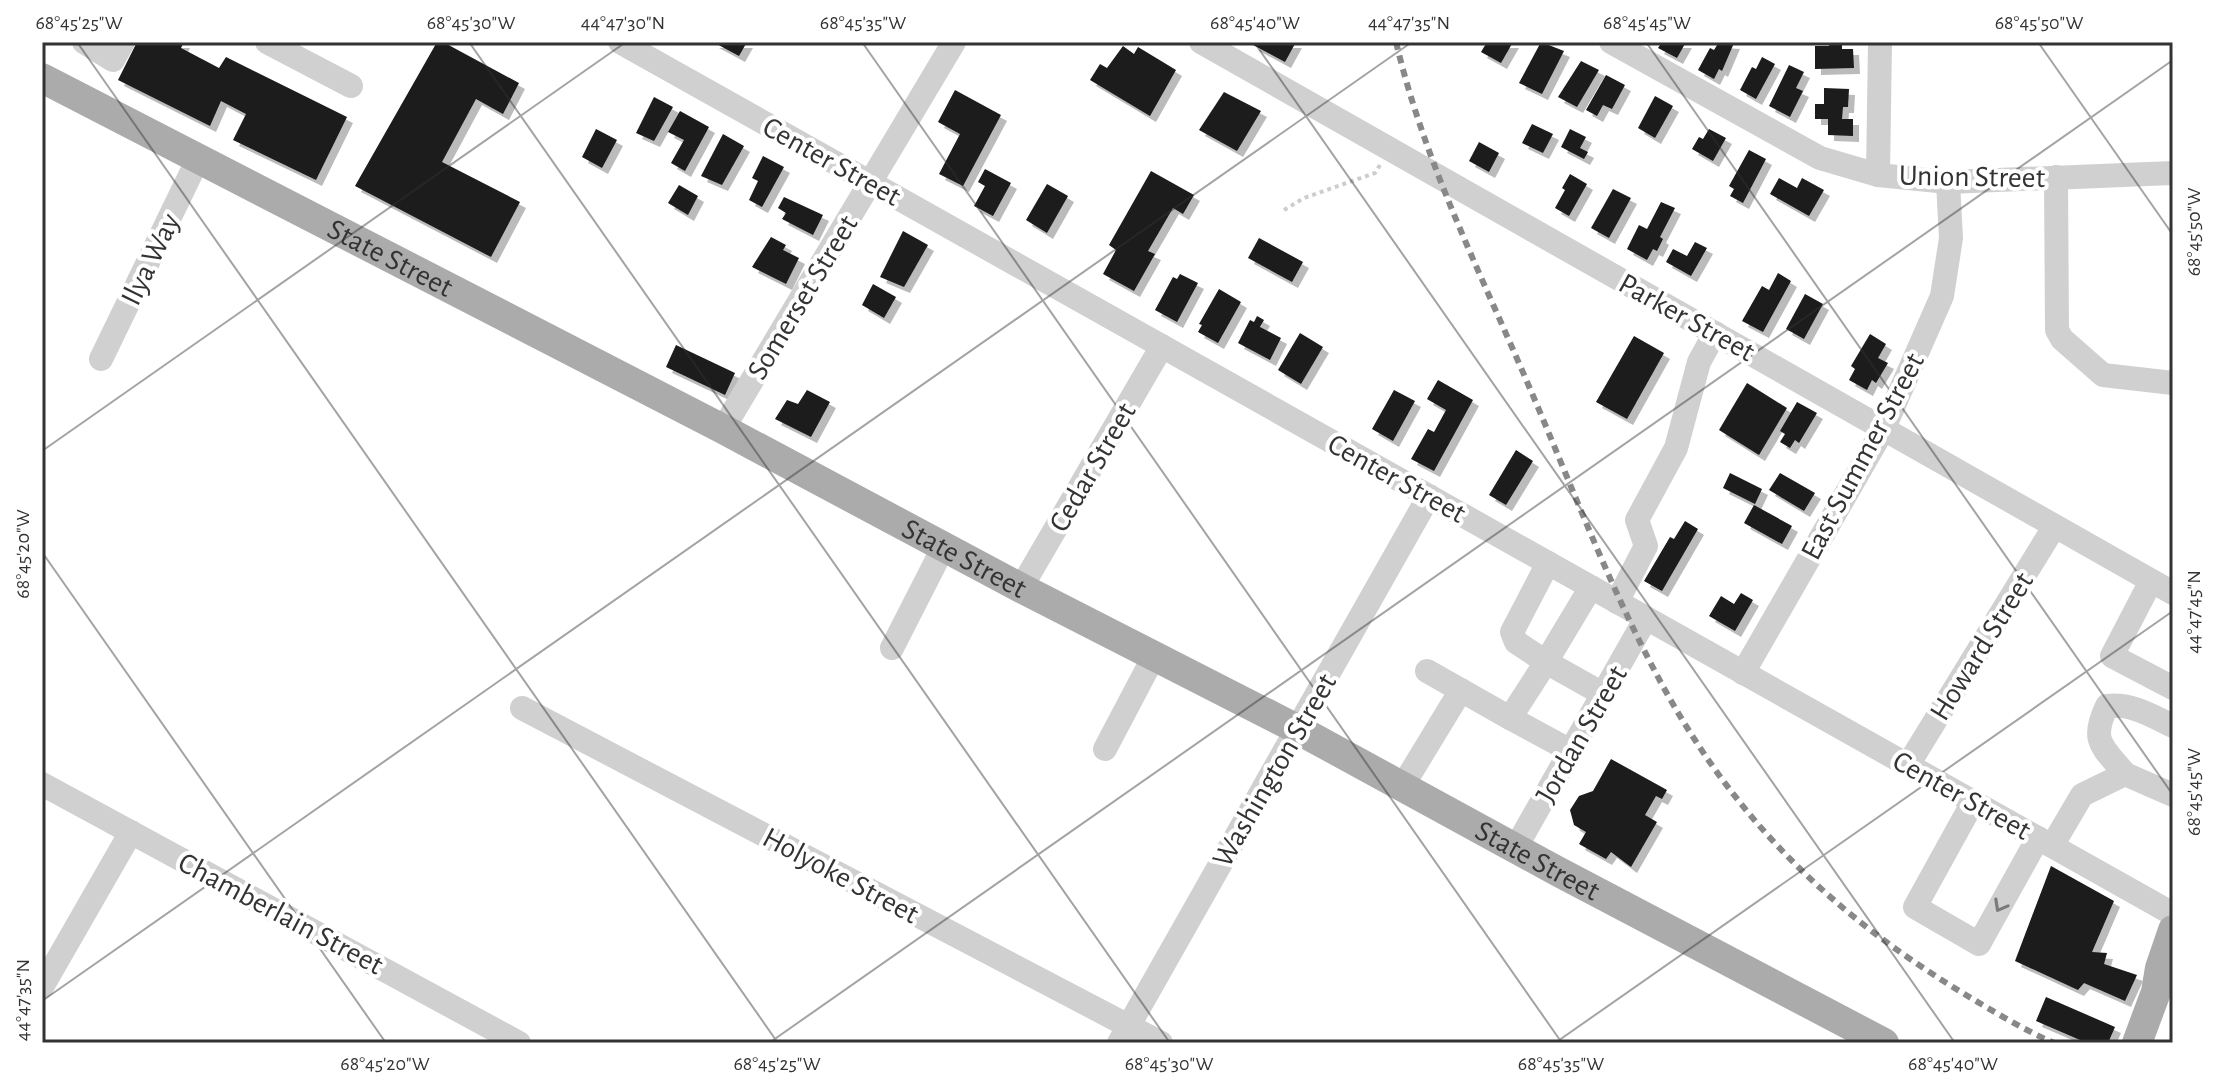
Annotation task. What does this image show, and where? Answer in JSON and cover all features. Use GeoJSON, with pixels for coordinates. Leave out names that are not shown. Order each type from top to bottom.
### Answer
{"type":"FeatureCollection","features":[{"type":"Feature","properties":{"kind":"main road","name":"State Street"},"geometry":{"type":"LineString","coordinates":[[42,78],[1297,729],[1515,849],[1884,1043]]}},
{"type":"Feature","properties":{"kind":"main road"},"geometry":{"type":"LineString","coordinates":[[2137,1043],[2165,984],[2160,968],[2173,930]]}},
{"type":"Feature","properties":{"kind":"street"},"geometry":{"type":"LineString","coordinates":[[84,42],[113,60],[123,42]]}},
{"type":"Feature","properties":{"kind":"street"},"geometry":{"type":"LineString","coordinates":[[267,42],[351,86]]}},
{"type":"Feature","properties":{"kind":"street","name":"Center Street"},"geometry":{"type":"LineString","coordinates":[[620,42],[2173,914]]}},
{"type":"Feature","properties":{"kind":"street","name":"Somerset Street"},"geometry":{"type":"LineString","coordinates":[[723,429],[954,42]]}},
{"type":"Feature","properties":{"kind":"street","name":"Parker Street"},"geometry":{"type":"LineString","coordinates":[[1201,42],[2173,593]]}},
{"type":"Feature","properties":{"kind":"street","name":"Union Street"},"geometry":{"type":"LineString","coordinates":[[1611,42],[1820,158],[1878,175],[1948,182],[2173,173]]}},
{"type":"Feature","properties":{"kind":"street"},"geometry":{"type":"LineString","coordinates":[[1878,175],[1880,42]]}},
{"type":"Feature","properties":{"kind":"street","name":"Ilya Way"},"geometry":{"type":"LineString","coordinates":[[101,359],[198,159]]}},
{"type":"Feature","properties":{"kind":"street"},"geometry":{"type":"LineString","coordinates":[[2056,177],[2057,330],[2062,339],[2103,375],[2173,383]]}},
{"type":"Feature","properties":{"kind":"street","name":"East Summer Street"},"geometry":{"type":"LineString","coordinates":[[1743,673],[1884,428],[1942,296],[1951,238],[1948,182]]}},
{"type":"Feature","properties":{"kind":"street"},"geometry":{"type":"LineString","coordinates":[[1617,602],[1646,546],[1637,520],[1676,448],[1699,362],[1715,333]]}},
{"type":"Feature","properties":{"kind":"street","name":"Cedar Street"},"geometry":{"type":"LineString","coordinates":[[1021,588],[1162,346]]}},
{"type":"Feature","properties":{"kind":"street","name":"Washington Street"},"geometry":{"type":"LineString","coordinates":[[1124,1034],[1429,496]]}},
{"type":"Feature","properties":{"kind":"street","name":"Howard Street"},"geometry":{"type":"LineString","coordinates":[[1908,765],[2054,527]]}},
{"type":"Feature","properties":{"kind":"street"},"geometry":{"type":"LineString","coordinates":[[892,648],[944,546]]}},
{"type":"Feature","properties":{"kind":"street"},"geometry":{"type":"LineString","coordinates":[[1548,563],[1512,632],[1516,642],[1603,694]]}},
{"type":"Feature","properties":{"kind":"street"},"geometry":{"type":"LineString","coordinates":[[2151,581],[2112,656],[2173,688]]}},
{"type":"Feature","properties":{"kind":"street"},"geometry":{"type":"LineString","coordinates":[[1510,718],[1591,587]]}},
{"type":"Feature","properties":{"kind":"street","name":"Jordan Street"},"geometry":{"type":"LineString","coordinates":[[1515,849],[1646,618]]}},
{"type":"Feature","properties":{"kind":"street"},"geometry":{"type":"LineString","coordinates":[[1105,749],[1154,656]]}},
{"type":"Feature","properties":{"kind":"street"},"geometry":{"type":"LineString","coordinates":[[1427,671],[1571,751]]}},
{"type":"Feature","properties":{"kind":"street"},"geometry":{"type":"LineString","coordinates":[[1402,787],[1461,690]]}},
{"type":"Feature","properties":{"kind":"street"},"geometry":{"type":"LineString","coordinates":[[2173,726],[2136,708],[2119,704],[2107,706],[2097,726],[2101,744],[2125,774],[2173,795]]}},
{"type":"Feature","properties":{"kind":"street","name":"Holyoke Street"},"geometry":{"type":"LineString","coordinates":[[522,708],[1124,1034],[1161,1043]]}},
{"type":"Feature","properties":{"kind":"street"},"geometry":{"type":"LineString","coordinates":[[1973,802],[1915,907],[1979,944],[2045,842],[2082,795],[2125,774]]}},
{"type":"Feature","properties":{"kind":"street","name":"Chamberlain Street"},"geometry":{"type":"LineString","coordinates":[[42,784],[519,1043]]}},
{"type":"Feature","properties":{"kind":"street"},"geometry":{"type":"LineString","coordinates":[[42,987],[131,832]]}},
{"type":"Feature","properties":{"kind":"path"},"geometry":{"type":"LineString","coordinates":[[1284,210],[1304,198],[1375,173],[1390,150]]}},
{"type":"Feature","properties":{"kind":"building"},"geometry":{"type":"Polygon","coordinates":[[[137,42],[184,42],[181,48],[219,68],[226,57],[347,117],[316,180],[233,140],[246,114],[221,101],[210,126],[118,80],[137,42]]]}},
{"type":"Feature","properties":{"kind":"building"},"geometry":{"type":"Polygon","coordinates":[[[437,42],[443,42],[519,83],[503,114],[476,99],[442,162],[520,202],[491,257],[355,186],[437,42]]]}},
{"type":"Feature","properties":{"kind":"building"},"geometry":{"type":"Polygon","coordinates":[[[713,42],[747,42],[739,56],[713,42]]]}},
{"type":"Feature","properties":{"kind":"building"},"geometry":{"type":"Polygon","coordinates":[[[1254,42],[1296,42],[1285,62],[1253,45],[1254,42]]]}},
{"type":"Feature","properties":{"kind":"building"},"geometry":{"type":"Polygon","coordinates":[[[1487,42],[1513,42],[1501,63],[1481,52],[1487,42]]]}},
{"type":"Feature","properties":{"kind":"building"},"geometry":{"type":"Polygon","coordinates":[[[1541,42],[1564,51],[1542,94],[1519,83],[1541,42]]]}},
{"type":"Feature","properties":{"kind":"building"},"geometry":{"type":"Polygon","coordinates":[[[1662,42],[1686,42],[1677,58],[1658,48],[1662,42]]]}},
{"type":"Feature","properties":{"kind":"building"},"geometry":{"type":"Polygon","coordinates":[[[1719,42],[1734,43],[1722,71],[1719,69],[1714,79],[1698,70],[1710,48],[1714,50],[1719,42]]]}},
{"type":"Feature","properties":{"kind":"building"},"geometry":{"type":"Polygon","coordinates":[[[1842,44],[1842,49],[1853,49],[1854,68],[1815,69],[1815,46],[1842,44]]]}},
{"type":"Feature","properties":{"kind":"building"},"geometry":{"type":"Polygon","coordinates":[[[1123,46],[1134,54],[1138,47],[1176,70],[1150,116],[1090,80],[1100,64],[1107,68],[1123,46]]]}},
{"type":"Feature","properties":{"kind":"building"},"geometry":{"type":"Polygon","coordinates":[[[1762,57],[1775,64],[1756,99],[1740,90],[1752,67],[1756,69],[1762,57]]]}},
{"type":"Feature","properties":{"kind":"building"},"geometry":{"type":"Polygon","coordinates":[[[1581,61],[1599,70],[1577,107],[1558,97],[1581,61]]]}},
{"type":"Feature","properties":{"kind":"building"},"geometry":{"type":"Polygon","coordinates":[[[1789,65],[1804,72],[1796,88],[1803,91],[1790,117],[1769,106],[1789,65]]]}},
{"type":"Feature","properties":{"kind":"building"},"geometry":{"type":"Polygon","coordinates":[[[1606,75],[1625,85],[1612,109],[1603,105],[1597,116],[1586,110],[1606,75]]]}},
{"type":"Feature","properties":{"kind":"building"},"geometry":{"type":"Polygon","coordinates":[[[1824,88],[1849,89],[1848,107],[1843,107],[1842,119],[1853,119],[1853,136],[1828,135],[1828,119],[1815,119],[1815,104],[1824,104],[1824,88]]]}},
{"type":"Feature","properties":{"kind":"building"},"geometry":{"type":"Polygon","coordinates":[[[955,90],[1001,115],[963,186],[939,174],[960,134],[938,122],[955,90]]]}},
{"type":"Feature","properties":{"kind":"building"},"geometry":{"type":"Polygon","coordinates":[[[1224,92],[1261,111],[1237,151],[1199,130],[1224,92]]]}},
{"type":"Feature","properties":{"kind":"building"},"geometry":{"type":"Polygon","coordinates":[[[1655,96],[1673,106],[1655,138],[1638,128],[1655,96]]]}},
{"type":"Feature","properties":{"kind":"building"},"geometry":{"type":"Polygon","coordinates":[[[654,97],[673,107],[654,141],[636,133],[654,97]]]}},
{"type":"Feature","properties":{"kind":"building"},"geometry":{"type":"Polygon","coordinates":[[[680,111],[709,127],[685,171],[671,163],[684,140],[668,132],[680,111]]]}},
{"type":"Feature","properties":{"kind":"building"},"geometry":{"type":"Polygon","coordinates":[[[1532,124],[1553,134],[1543,153],[1522,143],[1532,124]]]}},
{"type":"Feature","properties":{"kind":"building"},"geometry":{"type":"Polygon","coordinates":[[[596,129],[617,140],[602,168],[582,157],[596,129]]]}},
{"type":"Feature","properties":{"kind":"building"},"geometry":{"type":"Polygon","coordinates":[[[1570,129],[1586,137],[1580,148],[1588,152],[1584,159],[1561,147],[1570,129]]]}},
{"type":"Feature","properties":{"kind":"building"},"geometry":{"type":"Polygon","coordinates":[[[1709,129],[1726,138],[1713,161],[1692,149],[1699,137],[1703,139],[1709,129]]]}},
{"type":"Feature","properties":{"kind":"building"},"geometry":{"type":"Polygon","coordinates":[[[723,134],[744,146],[722,185],[701,176],[723,134]]]}},
{"type":"Feature","properties":{"kind":"building"},"geometry":{"type":"Polygon","coordinates":[[[1479,142],[1499,153],[1489,172],[1469,161],[1479,142]]]}},
{"type":"Feature","properties":{"kind":"building"},"geometry":{"type":"Polygon","coordinates":[[[1749,150],[1766,159],[1743,203],[1730,196],[1734,189],[1729,186],[1749,150]]]}},
{"type":"Feature","properties":{"kind":"building"},"geometry":{"type":"Polygon","coordinates":[[[763,156],[784,167],[762,207],[749,200],[758,181],[752,178],[763,156]]]}},
{"type":"Feature","properties":{"kind":"building"},"geometry":{"type":"Polygon","coordinates":[[[985,169],[1011,183],[993,216],[974,206],[985,186],[978,182],[985,169]]]}},
{"type":"Feature","properties":{"kind":"building"},"geometry":{"type":"Polygon","coordinates":[[[1151,171],[1194,195],[1183,214],[1173,208],[1148,251],[1155,254],[1134,291],[1103,274],[1116,250],[1109,245],[1151,171]]]}},
{"type":"Feature","properties":{"kind":"building"},"geometry":{"type":"Polygon","coordinates":[[[1570,174],[1587,184],[1569,216],[1555,208],[1570,174]]]}},
{"type":"Feature","properties":{"kind":"building"},"geometry":{"type":"Polygon","coordinates":[[[1779,178],[1797,188],[1802,178],[1824,190],[1809,216],[1770,194],[1779,178]]]}},
{"type":"Feature","properties":{"kind":"building"},"geometry":{"type":"Polygon","coordinates":[[[1047,184],[1068,196],[1047,233],[1026,220],[1047,184]]]}},
{"type":"Feature","properties":{"kind":"building"},"geometry":{"type":"Polygon","coordinates":[[[679,185],[698,196],[688,215],[668,203],[679,185]]]}},
{"type":"Feature","properties":{"kind":"building"},"geometry":{"type":"Polygon","coordinates":[[[1613,189],[1631,198],[1609,238],[1591,228],[1613,189]]]}},
{"type":"Feature","properties":{"kind":"building"},"geometry":{"type":"Polygon","coordinates":[[[784,197],[823,215],[813,235],[782,219],[786,213],[778,208],[784,197]]]}},
{"type":"Feature","properties":{"kind":"building"},"geometry":{"type":"Polygon","coordinates":[[[1661,202],[1675,208],[1660,237],[1663,239],[1657,251],[1653,249],[1647,260],[1627,249],[1639,225],[1647,229],[1661,202]]]}},
{"type":"Feature","properties":{"kind":"building"},"geometry":{"type":"Polygon","coordinates":[[[903,231],[928,245],[904,287],[880,277],[903,231]]]}},
{"type":"Feature","properties":{"kind":"building"},"geometry":{"type":"Polygon","coordinates":[[[771,237],[786,245],[783,250],[799,258],[786,284],[752,267],[771,237]]]}},
{"type":"Feature","properties":{"kind":"building"},"geometry":{"type":"Polygon","coordinates":[[[1259,238],[1303,262],[1292,282],[1248,258],[1259,238]]]}},
{"type":"Feature","properties":{"kind":"building"},"geometry":{"type":"Polygon","coordinates":[[[1695,242],[1707,248],[1691,276],[1666,262],[1673,249],[1687,256],[1695,242]]]}},
{"type":"Feature","properties":{"kind":"building"},"geometry":{"type":"Polygon","coordinates":[[[1778,273],[1791,281],[1763,332],[1742,321],[1762,286],[1769,290],[1778,273]]]}},
{"type":"Feature","properties":{"kind":"building"},"geometry":{"type":"Polygon","coordinates":[[[1180,274],[1198,283],[1177,322],[1155,310],[1173,277],[1177,279],[1180,274]]]}},
{"type":"Feature","properties":{"kind":"building"},"geometry":{"type":"Polygon","coordinates":[[[873,284],[896,297],[884,318],[862,305],[873,284]]]}},
{"type":"Feature","properties":{"kind":"building"},"geometry":{"type":"Polygon","coordinates":[[[1219,289],[1241,302],[1218,343],[1198,332],[1202,325],[1199,324],[1219,289]]]}},
{"type":"Feature","properties":{"kind":"building"},"geometry":{"type":"Polygon","coordinates":[[[1805,294],[1823,304],[1804,339],[1786,329],[1805,294]]]}},
{"type":"Feature","properties":{"kind":"building"},"geometry":{"type":"Polygon","coordinates":[[[1257,316],[1264,320],[1260,327],[1281,338],[1270,360],[1238,343],[1250,320],[1254,322],[1257,316]]]}},
{"type":"Feature","properties":{"kind":"building"},"geometry":{"type":"Polygon","coordinates":[[[1300,333],[1323,347],[1301,384],[1278,370],[1300,333]]]}},
{"type":"Feature","properties":{"kind":"building"},"geometry":{"type":"Polygon","coordinates":[[[1870,334],[1886,344],[1878,358],[1888,363],[1876,383],[1872,380],[1867,390],[1849,380],[1855,369],[1851,366],[1870,334]]]}},
{"type":"Feature","properties":{"kind":"building"},"geometry":{"type":"Polygon","coordinates":[[[1634,336],[1664,353],[1627,419],[1596,402],[1634,336]]]}},
{"type":"Feature","properties":{"kind":"building"},"geometry":{"type":"Polygon","coordinates":[[[676,345],[735,373],[725,395],[666,367],[676,345]]]}},
{"type":"Feature","properties":{"kind":"building"},"geometry":{"type":"Polygon","coordinates":[[[1438,380],[1473,400],[1434,471],[1411,459],[1428,429],[1434,432],[1446,410],[1427,399],[1438,380]]]}},
{"type":"Feature","properties":{"kind":"building"},"geometry":{"type":"Polygon","coordinates":[[[1747,383],[1787,408],[1759,455],[1719,430],[1747,383]]]}},
{"type":"Feature","properties":{"kind":"building"},"geometry":{"type":"Polygon","coordinates":[[[807,390],[830,402],[811,437],[775,419],[787,400],[798,404],[807,390]]]}},
{"type":"Feature","properties":{"kind":"building"},"geometry":{"type":"Polygon","coordinates":[[[1394,390],[1415,401],[1393,441],[1372,429],[1394,390]]]}},
{"type":"Feature","properties":{"kind":"building"},"geometry":{"type":"Polygon","coordinates":[[[1797,402],[1817,413],[1799,443],[1795,440],[1790,448],[1780,442],[1785,434],[1780,431],[1797,402]]]}},
{"type":"Feature","properties":{"kind":"building"},"geometry":{"type":"Polygon","coordinates":[[[1516,450],[1533,461],[1506,505],[1489,495],[1516,450]]]}},
{"type":"Feature","properties":{"kind":"building"},"geometry":{"type":"Polygon","coordinates":[[[1730,473],[1762,489],[1755,504],[1723,488],[1730,473]]]}},
{"type":"Feature","properties":{"kind":"building"},"geometry":{"type":"Polygon","coordinates":[[[1780,473],[1815,493],[1804,511],[1769,490],[1780,473]]]}},
{"type":"Feature","properties":{"kind":"building"},"geometry":{"type":"Polygon","coordinates":[[[1754,505],[1792,526],[1782,544],[1744,523],[1754,505]]]}},
{"type":"Feature","properties":{"kind":"building"},"geometry":{"type":"Polygon","coordinates":[[[1685,521],[1698,529],[1662,591],[1644,581],[1670,537],[1674,539],[1685,521]]]}},
{"type":"Feature","properties":{"kind":"building"},"geometry":{"type":"Polygon","coordinates":[[[1741,593],[1753,600],[1735,631],[1709,616],[1721,596],[1734,604],[1741,593]]]}},
{"type":"Feature","properties":{"kind":"building"},"geometry":{"type":"Polygon","coordinates":[[[1611,759],[1667,790],[1662,799],[1656,796],[1645,815],[1657,822],[1631,867],[1611,852],[1606,859],[1579,844],[1586,832],[1574,825],[1570,810],[1579,796],[1593,791],[1611,759]]]}},
{"type":"Feature","properties":{"kind":"building"},"geometry":{"type":"Polygon","coordinates":[[[2051,866],[2114,901],[2092,952],[2107,953],[2104,964],[2137,975],[2125,1001],[2084,983],[2078,990],[2015,961],[2051,866]]]}},
{"type":"Feature","properties":{"kind":"building"},"geometry":{"type":"Polygon","coordinates":[[[2046,997],[2115,1027],[2108,1043],[2087,1043],[2036,1021],[2046,997]]]}},
{"type":"Feature","properties":{"kind":"railway"},"geometry":{"type":"LineString","coordinates":[[1396,42],[1437,173],[1473,258],[1627,615],[1693,738],[1757,823],[1830,897],[1915,962],[1961,992],[2054,1043]]}}]}
